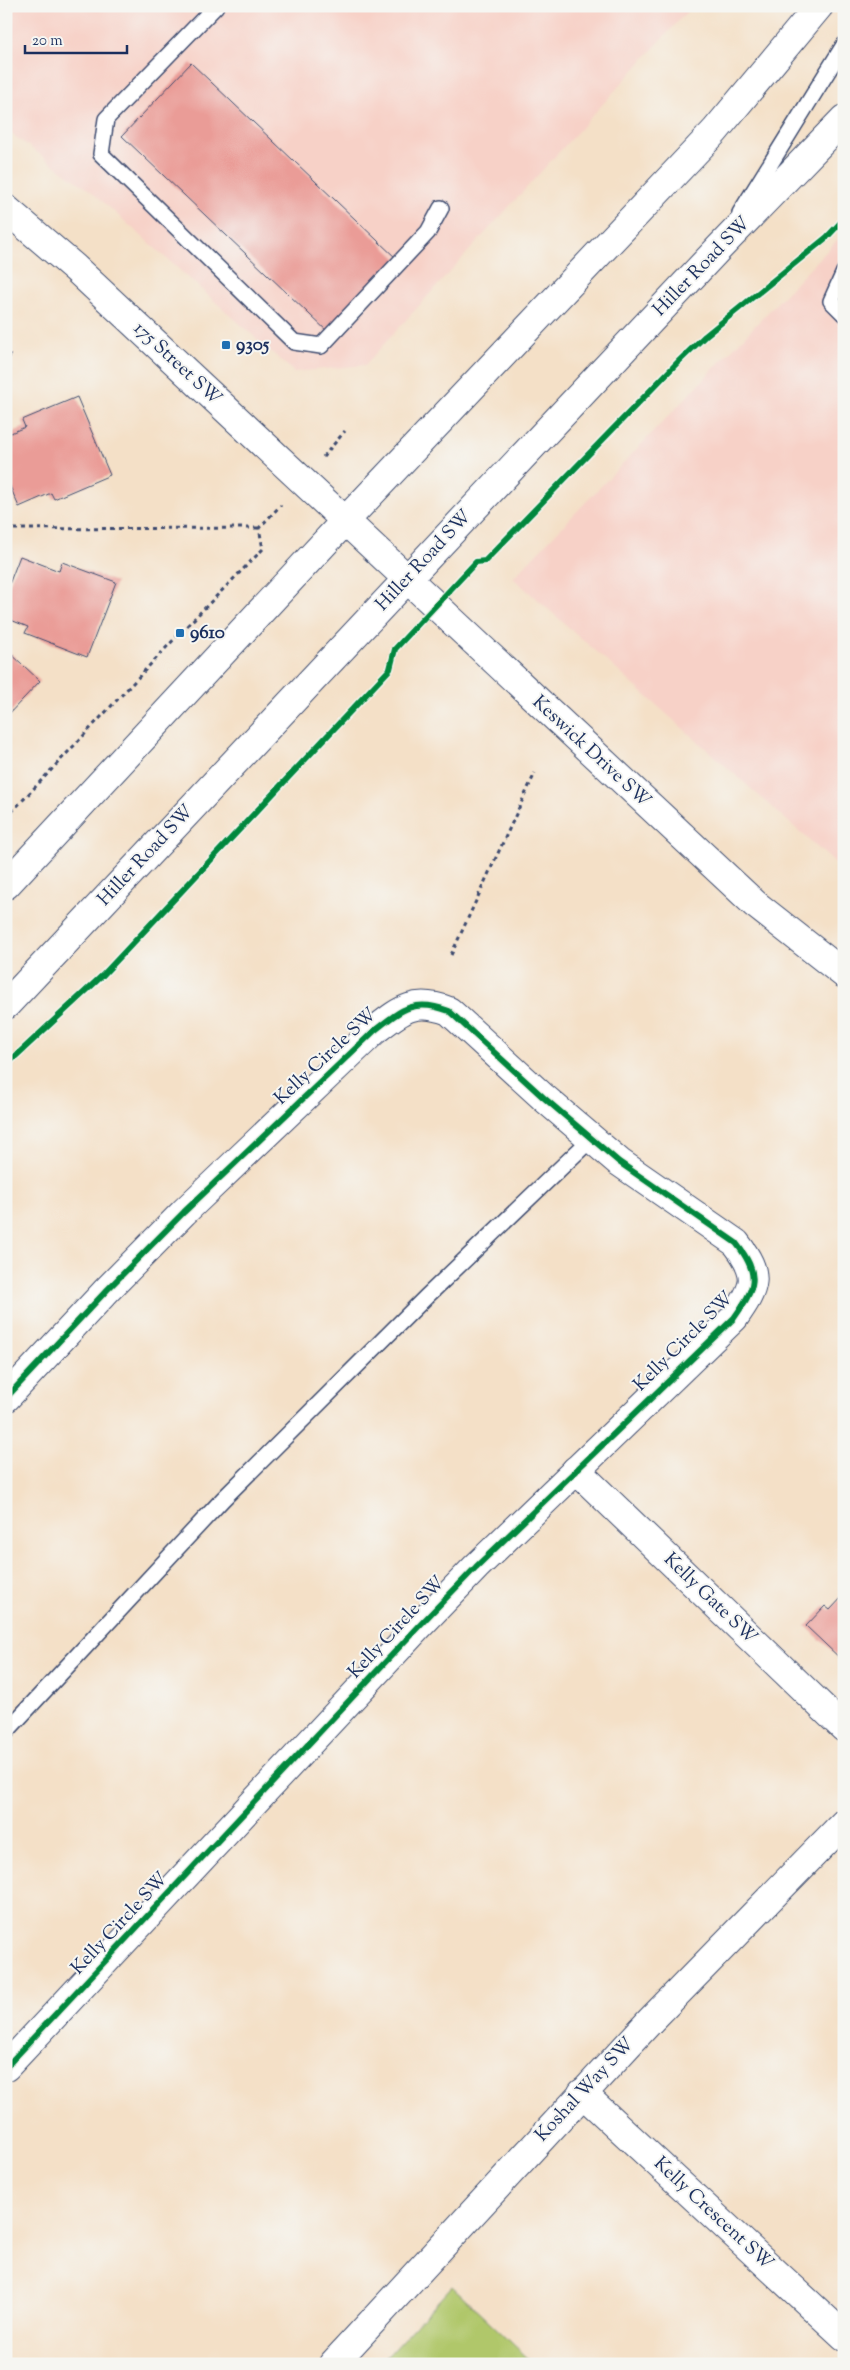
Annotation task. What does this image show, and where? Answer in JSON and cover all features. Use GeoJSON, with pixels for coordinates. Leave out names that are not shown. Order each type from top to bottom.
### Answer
{"type":"FeatureCollection","features":[{"type":"Feature","properties":{"kind":"street"},"geometry":{"type":"LineString","coordinates":[[6,885],[345,521],[715,131],[820,6]]}},
{"type":"Feature","properties":{"kind":"street","name":"Hiller Road SW"},"geometry":{"type":"LineString","coordinates":[[6,1004],[719,248],[844,119]]}},
{"type":"Feature","properties":{"kind":"street","name":"175 Street SW"},"geometry":{"type":"LineString","coordinates":[[6,209],[75,268],[345,521]]}},
{"type":"Feature","properties":{"kind":"street","name":"Keswick Drive SW"},"geometry":{"type":"LineString","coordinates":[[345,521],[754,904],[844,974]]}},
{"type":"Feature","properties":{"kind":"street","name":"Kelly Circle SW"},"geometry":{"type":"LineString","coordinates":[[6,1398],[107,1290],[191,1206],[374,1031],[394,1015],[416,1004],[431,1004],[450,1011],[591,1139],[653,1188],[736,1243],[747,1258],[755,1275],[750,1296],[734,1318],[576,1470],[420,1625],[6,2067]]}},
{"type":"Feature","properties":{"kind":"street","name":"Kelly Gate SW"},"geometry":{"type":"LineString","coordinates":[[576,1470],[844,1728]]}},
{"type":"Feature","properties":{"kind":"street","name":"Koshal Way SW"},"geometry":{"type":"LineString","coordinates":[[333,2364],[708,1958],[844,1823]]}},
{"type":"Feature","properties":{"kind":"street","name":"Kelly Crescent SW"},"geometry":{"type":"LineString","coordinates":[[582,2093],[844,2336]]}},
{"type":"Feature","properties":{"kind":"lane"},"geometry":{"type":"LineString","coordinates":[[216,6],[106,119],[101,154],[294,342],[321,346],[428,232],[441,208]]}},
{"type":"Feature","properties":{"kind":"lane"},"geometry":{"type":"LineString","coordinates":[[719,248],[844,45]]}},
{"type":"Feature","properties":{"kind":"lane"},"geometry":{"type":"LineString","coordinates":[[844,272],[830,301],[844,314]]}},
{"type":"Feature","properties":{"kind":"lane"},"geometry":{"type":"LineString","coordinates":[[6,1732],[223,1499],[426,1298],[591,1139]]}},
{"type":"Feature","properties":{"kind":"path"},"geometry":{"type":"LineString","coordinates":[[6,529],[259,528],[345,430]]}},
{"type":"Feature","properties":{"kind":"path"},"geometry":{"type":"LineString","coordinates":[[6,818],[180,634],[264,549],[259,528]]}},
{"type":"Feature","properties":{"kind":"path"},"geometry":{"type":"LineString","coordinates":[[451,955],[535,774]]}},
{"type":"Feature","properties":{"kind":"shaded area"},"geometry":{"type":"Polygon","coordinates":[[[6,6],[692,6],[365,365],[294,372],[92,192],[6,130],[6,6]]]}},
{"type":"Feature","properties":{"kind":"shaded area"},"geometry":{"type":"Polygon","coordinates":[[[844,233],[844,871],[513,578],[844,233]]]}},
{"type":"Feature","properties":{"kind":"green space"},"geometry":{"type":"Polygon","coordinates":[[[452,2286],[534,2364],[380,2364],[452,2286]]]}},
{"type":"Feature","properties":{"kind":"building"},"geometry":{"type":"Polygon","coordinates":[[[191,63],[398,260],[329,333],[122,136],[191,63]]]}},
{"type":"Feature","properties":{"kind":"building"},"geometry":{"type":"Polygon","coordinates":[[[6,353],[11,355],[6,366],[6,353]]]}},
{"type":"Feature","properties":{"kind":"building"},"geometry":{"type":"Polygon","coordinates":[[[77,397],[110,475],[54,499],[51,493],[19,507],[6,477],[6,435],[25,427],[22,420],[77,397]]]}},
{"type":"Feature","properties":{"kind":"building"},"geometry":{"type":"Polygon","coordinates":[[[20,556],[59,571],[62,562],[116,582],[87,657],[25,633],[28,627],[6,618],[6,592],[20,556]]]}},
{"type":"Feature","properties":{"kind":"building"},"geometry":{"type":"Polygon","coordinates":[[[6,649],[40,681],[6,717],[6,649]]]}},
{"type":"Feature","properties":{"kind":"building"},"geometry":{"type":"Polygon","coordinates":[[[844,1595],[844,1662],[806,1626],[825,1606],[830,1610],[844,1595]]]}},
{"type":"Feature","properties":{"kind":"cycle path"},"geometry":{"type":"LineString","coordinates":[[6,1065],[103,975],[390,669],[395,649],[476,562],[485,561],[705,336],[827,237],[844,219]]}},
{"type":"Feature","properties":{"kind":"cycle path"},"geometry":{"type":"LineString","coordinates":[[6,1398],[107,1290],[184,1212],[374,1031],[401,1012],[417,1006],[437,1007],[449,1011],[543,1097],[619,1162],[736,1243],[744,1254],[752,1273],[751,1289],[734,1318],[476,1567],[6,2067]]}},
{"type":"Feature","properties":{"kind":"place","name":"9305"},"geometry":{"type":"Point","coordinates":[226,345]}},
{"type":"Feature","properties":{"kind":"place","name":"9610"},"geometry":{"type":"Point","coordinates":[180,633]}}]}
